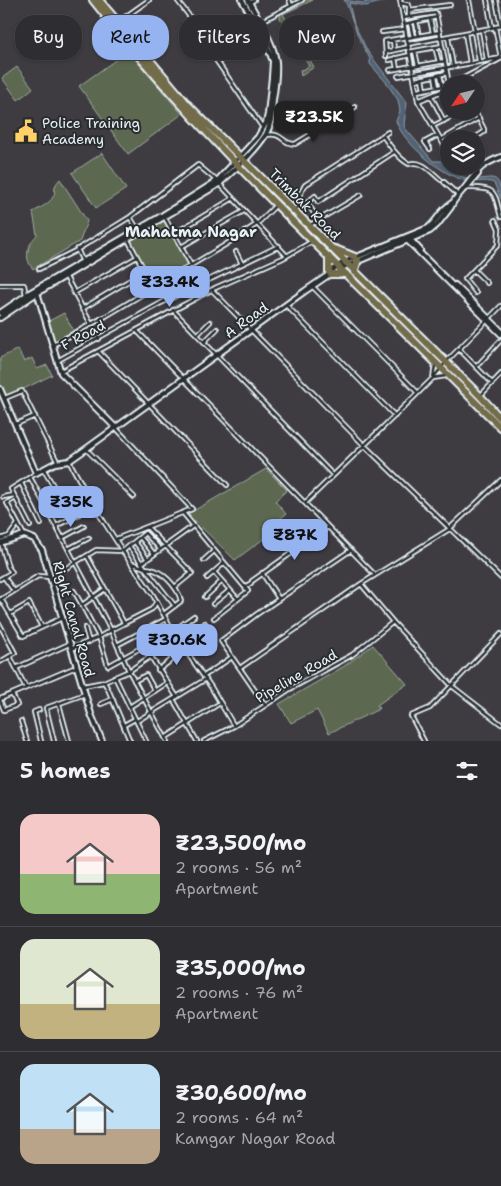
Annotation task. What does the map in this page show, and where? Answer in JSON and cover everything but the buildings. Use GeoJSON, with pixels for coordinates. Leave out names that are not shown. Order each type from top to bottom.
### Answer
{"type":"FeatureCollection","features":[{"type":"Feature","properties":{"kind":"highway","name":"Trimbak Road"},"geometry":{"type":"LineString","coordinates":[[93,0],[128,46],[236,165],[346,274],[440,360],[452,368],[501,419]]}},
{"type":"Feature","properties":{"kind":"highway","name":"Trimbak Road"},"geometry":{"type":"LineString","coordinates":[[99,0],[111,15]]}},
{"type":"Feature","properties":{"kind":"highway","name":"Trimbak Road"},"geometry":{"type":"LineString","coordinates":[[149,60],[187,104],[296,208],[309,226],[440,360]]}},
{"type":"Feature","properties":{"kind":"highway"},"geometry":{"type":"LineString","coordinates":[[327,245],[356,259],[354,272]]}},
{"type":"Feature","properties":{"kind":"highway"},"geometry":{"type":"LineString","coordinates":[[329,258],[329,274],[346,274]]}},
{"type":"Feature","properties":{"kind":"highway"},"geometry":{"type":"LineString","coordinates":[[440,360],[441,368],[501,428]]}},
{"type":"Feature","properties":{"kind":"street"},"geometry":{"type":"LineString","coordinates":[[128,15],[149,0]]}},
{"type":"Feature","properties":{"kind":"street"},"geometry":{"type":"LineString","coordinates":[[177,0],[188,15]]}},
{"type":"Feature","properties":{"kind":"street"},"geometry":{"type":"LineString","coordinates":[[242,0],[262,34],[273,61],[268,114],[263,128],[243,158]]}},
{"type":"Feature","properties":{"kind":"street"},"geometry":{"type":"LineString","coordinates":[[288,0],[291,5]]}},
{"type":"Feature","properties":{"kind":"street"},"geometry":{"type":"LineString","coordinates":[[269,17],[302,0]]}},
{"type":"Feature","properties":{"kind":"street"},"geometry":{"type":"LineString","coordinates":[[469,0],[479,61]]}},
{"type":"Feature","properties":{"kind":"street"},"geometry":{"type":"LineString","coordinates":[[487,0],[501,58]]}},
{"type":"Feature","properties":{"kind":"street"},"geometry":{"type":"LineString","coordinates":[[440,32],[385,41],[386,54],[394,50],[448,36],[501,26],[496,0]]}},
{"type":"Feature","properties":{"kind":"street"},"geometry":{"type":"LineString","coordinates":[[250,1],[257,15]]}},
{"type":"Feature","properties":{"kind":"street"},"geometry":{"type":"LineString","coordinates":[[400,1],[409,5],[409,17]]}},
{"type":"Feature","properties":{"kind":"street"},"geometry":{"type":"LineString","coordinates":[[400,1],[418,101],[440,138]]}},
{"type":"Feature","properties":{"kind":"street"},"geometry":{"type":"LineString","coordinates":[[409,10],[450,5]]}},
{"type":"Feature","properties":{"kind":"street"},"geometry":{"type":"LineString","coordinates":[[403,18],[436,13],[440,32],[447,73],[415,80]]}},
{"type":"Feature","properties":{"kind":"street"},"geometry":{"type":"LineString","coordinates":[[404,24],[437,18]]}},
{"type":"Feature","properties":{"kind":"street"},"geometry":{"type":"LineString","coordinates":[[430,19],[433,33]]}},
{"type":"Feature","properties":{"kind":"street"},"geometry":{"type":"LineString","coordinates":[[416,22],[419,36]]}},
{"type":"Feature","properties":{"kind":"street"},"geometry":{"type":"LineString","coordinates":[[410,23],[413,37]]}},
{"type":"Feature","properties":{"kind":"street"},"geometry":{"type":"LineString","coordinates":[[382,32],[405,29]]}},
{"type":"Feature","properties":{"kind":"street"},"geometry":{"type":"LineString","coordinates":[[482,30],[487,60]]}},
{"type":"Feature","properties":{"kind":"street"},"geometry":{"type":"LineString","coordinates":[[464,33],[470,63]]}},
{"type":"Feature","properties":{"kind":"street"},"geometry":{"type":"LineString","coordinates":[[448,36],[453,66]]}},
{"type":"Feature","properties":{"kind":"street"},"geometry":{"type":"LineString","coordinates":[[393,40],[394,50]]}},
{"type":"Feature","properties":{"kind":"street"},"geometry":{"type":"LineString","coordinates":[[139,231],[165,218],[218,183],[265,136],[270,121],[276,73],[276,60],[269,42]]}},
{"type":"Feature","properties":{"kind":"street"},"geometry":{"type":"LineString","coordinates":[[389,60],[415,51],[442,46]]}},
{"type":"Feature","properties":{"kind":"street"},"geometry":{"type":"LineString","coordinates":[[435,47],[439,62]]}},
{"type":"Feature","properties":{"kind":"street"},"geometry":{"type":"LineString","coordinates":[[415,51],[418,66]]}},
{"type":"Feature","properties":{"kind":"street"},"geometry":{"type":"LineString","coordinates":[[395,58],[397,69]]}},
{"type":"Feature","properties":{"kind":"street"},"geometry":{"type":"LineString","coordinates":[[398,76],[501,58]]}},
{"type":"Feature","properties":{"kind":"street"},"geometry":{"type":"LineString","coordinates":[[472,75],[501,58]]}},
{"type":"Feature","properties":{"kind":"street"},"geometry":{"type":"LineString","coordinates":[[216,60],[263,128]]}},
{"type":"Feature","properties":{"kind":"street"},"geometry":{"type":"LineString","coordinates":[[390,70],[445,61]]}},
{"type":"Feature","properties":{"kind":"street"},"geometry":{"type":"LineString","coordinates":[[427,70],[429,77]]}},
{"type":"Feature","properties":{"kind":"street"},"geometry":{"type":"LineString","coordinates":[[435,76],[437,87]]}},
{"type":"Feature","properties":{"kind":"street"},"geometry":{"type":"LineString","coordinates":[[422,78],[424,90]]}},
{"type":"Feature","properties":{"kind":"street"},"geometry":{"type":"LineString","coordinates":[[417,92],[440,86]]}},
{"type":"Feature","properties":{"kind":"street"},"geometry":{"type":"LineString","coordinates":[[418,101],[440,92]]}},
{"type":"Feature","properties":{"kind":"street"},"geometry":{"type":"LineString","coordinates":[[431,96],[444,121],[433,126]]}},
{"type":"Feature","properties":{"kind":"street"},"geometry":{"type":"LineString","coordinates":[[265,136],[280,135],[288,143],[295,144],[356,107]]}},
{"type":"Feature","properties":{"kind":"street"},"geometry":{"type":"LineString","coordinates":[[458,130],[476,120]]}},
{"type":"Feature","properties":{"kind":"street"},"geometry":{"type":"LineString","coordinates":[[388,132],[305,185],[296,202],[296,208],[301,207],[315,196],[318,202],[394,152]]}},
{"type":"Feature","properties":{"kind":"street"},"geometry":{"type":"LineString","coordinates":[[430,149],[425,142],[438,134]]}},
{"type":"Feature","properties":{"kind":"street"},"geometry":{"type":"LineString","coordinates":[[383,136],[394,152],[407,163],[416,161],[421,163],[458,195]]}},
{"type":"Feature","properties":{"kind":"street"},"geometry":{"type":"LineString","coordinates":[[485,165],[501,157]]}},
{"type":"Feature","properties":{"kind":"street"},"geometry":{"type":"LineString","coordinates":[[39,269],[130,217],[198,165],[218,183],[287,256]]}},
{"type":"Feature","properties":{"kind":"street"},"geometry":{"type":"LineString","coordinates":[[231,170],[236,165]]}},
{"type":"Feature","properties":{"kind":"street"},"geometry":{"type":"LineString","coordinates":[[339,267],[408,238],[431,225],[474,175]]}},
{"type":"Feature","properties":{"kind":"street"},"geometry":{"type":"LineString","coordinates":[[0,318],[37,291],[83,262],[139,231],[218,183]]}},
{"type":"Feature","properties":{"kind":"street"},"geometry":{"type":"LineString","coordinates":[[465,187],[489,189],[496,195],[501,217]]}},
{"type":"Feature","properties":{"kind":"street"},"geometry":{"type":"LineString","coordinates":[[309,226],[361,194]]}},
{"type":"Feature","properties":{"kind":"street"},"geometry":{"type":"LineString","coordinates":[[174,234],[233,199]]}},
{"type":"Feature","properties":{"kind":"street"},"geometry":{"type":"LineString","coordinates":[[307,203],[319,220]]}},
{"type":"Feature","properties":{"kind":"street"},"geometry":{"type":"LineString","coordinates":[[52,345],[154,288],[257,224],[276,205]]}},
{"type":"Feature","properties":{"kind":"street"},"geometry":{"type":"LineString","coordinates":[[181,247],[244,211]]}},
{"type":"Feature","properties":{"kind":"street"},"geometry":{"type":"LineString","coordinates":[[130,217],[139,231]]}},
{"type":"Feature","properties":{"kind":"street"},"geometry":{"type":"LineString","coordinates":[[165,218],[191,265]]}},
{"type":"Feature","properties":{"kind":"street"},"geometry":{"type":"LineString","coordinates":[[476,293],[465,278],[499,245],[500,229],[495,220]]}},
{"type":"Feature","properties":{"kind":"street"},"geometry":{"type":"LineString","coordinates":[[127,238],[154,288]]}},
{"type":"Feature","properties":{"kind":"street"},"geometry":{"type":"LineString","coordinates":[[0,313],[26,295],[66,277],[127,238]]}},
{"type":"Feature","properties":{"kind":"street"},"geometry":{"type":"LineString","coordinates":[[408,238],[501,333]]}},
{"type":"Feature","properties":{"kind":"street"},"geometry":{"type":"LineString","coordinates":[[60,371],[99,352],[212,290],[287,256],[312,241]]}},
{"type":"Feature","properties":{"kind":"street","name":"F Road"},"geometry":{"type":"LineString","coordinates":[[57,361],[178,295],[279,246]]}},
{"type":"Feature","properties":{"kind":"street"},"geometry":{"type":"LineString","coordinates":[[77,249],[83,262]]}},
{"type":"Feature","properties":{"kind":"street"},"geometry":{"type":"LineString","coordinates":[[236,252],[242,264]]}},
{"type":"Feature","properties":{"kind":"street"},"geometry":{"type":"LineString","coordinates":[[74,293],[137,257]]}},
{"type":"Feature","properties":{"kind":"street","name":"A Road"},"geometry":{"type":"LineString","coordinates":[[36,473],[58,463],[69,461],[339,267]]}},
{"type":"Feature","properties":{"kind":"street"},"geometry":{"type":"LineString","coordinates":[[474,270],[488,283]]}},
{"type":"Feature","properties":{"kind":"street"},"geometry":{"type":"LineString","coordinates":[[82,308],[145,272]]}},
{"type":"Feature","properties":{"kind":"street"},"geometry":{"type":"LineString","coordinates":[[66,277],[91,324]]}},
{"type":"Feature","properties":{"kind":"street"},"geometry":{"type":"LineString","coordinates":[[168,279],[178,295]]}},
{"type":"Feature","properties":{"kind":"street"},"geometry":{"type":"LineString","coordinates":[[0,286],[24,285],[26,295]]}},
{"type":"Feature","properties":{"kind":"street"},"geometry":{"type":"LineString","coordinates":[[312,286],[418,393]]}},
{"type":"Feature","properties":{"kind":"street"},"geometry":{"type":"LineString","coordinates":[[212,290],[364,445],[501,578]]}},
{"type":"Feature","properties":{"kind":"street"},"geometry":{"type":"LineString","coordinates":[[37,291],[60,371],[192,509],[116,540]]}},
{"type":"Feature","properties":{"kind":"street"},"geometry":{"type":"LineString","coordinates":[[286,305],[395,416]]}},
{"type":"Feature","properties":{"kind":"street"},"geometry":{"type":"LineString","coordinates":[[452,368],[451,361],[458,349],[501,306]]}},
{"type":"Feature","properties":{"kind":"street"},"geometry":{"type":"LineString","coordinates":[[174,310],[333,475]]}},
{"type":"Feature","properties":{"kind":"street"},"geometry":{"type":"LineString","coordinates":[[198,335],[210,322]]}},
{"type":"Feature","properties":{"kind":"street"},"geometry":{"type":"LineString","coordinates":[[204,342],[217,329]]}},
{"type":"Feature","properties":{"kind":"street"},"geometry":{"type":"LineString","coordinates":[[137,331],[375,575]]}},
{"type":"Feature","properties":{"kind":"street"},"geometry":{"type":"LineString","coordinates":[[95,332],[99,339]]}},
{"type":"Feature","properties":{"kind":"street"},"geometry":{"type":"LineString","coordinates":[[476,367],[501,340]]}},
{"type":"Feature","properties":{"kind":"street"},"geometry":{"type":"LineString","coordinates":[[458,349],[492,383]]}},
{"type":"Feature","properties":{"kind":"street"},"geometry":{"type":"LineString","coordinates":[[99,352],[227,485]]}},
{"type":"Feature","properties":{"kind":"street"},"geometry":{"type":"LineString","coordinates":[[440,360],[455,353]]}},
{"type":"Feature","properties":{"kind":"street"},"geometry":{"type":"LineString","coordinates":[[433,378],[440,360],[455,353]]}},
{"type":"Feature","properties":{"kind":"street"},"geometry":{"type":"LineString","coordinates":[[304,503],[395,416],[441,368]]}},
{"type":"Feature","properties":{"kind":"street"},"geometry":{"type":"LineString","coordinates":[[480,396],[501,374]]}},
{"type":"Feature","properties":{"kind":"street"},"geometry":{"type":"LineString","coordinates":[[433,378],[449,376]]}},
{"type":"Feature","properties":{"kind":"street"},"geometry":{"type":"LineString","coordinates":[[0,389],[22,434],[36,473],[11,489],[30,526]]}},
{"type":"Feature","properties":{"kind":"street"},"geometry":{"type":"LineString","coordinates":[[5,398],[22,391],[58,463]]}},
{"type":"Feature","properties":{"kind":"street"},"geometry":{"type":"LineString","coordinates":[[16,424],[35,416]]}},
{"type":"Feature","properties":{"kind":"street"},"geometry":{"type":"LineString","coordinates":[[86,449],[134,497]]}},
{"type":"Feature","properties":{"kind":"street"},"geometry":{"type":"LineString","coordinates":[[69,461],[92,503],[157,601],[166,619],[205,677],[234,726]]}},
{"type":"Feature","properties":{"kind":"street"},"geometry":{"type":"LineString","coordinates":[[44,470],[61,499]]}},
{"type":"Feature","properties":{"kind":"street"},"geometry":{"type":"LineString","coordinates":[[30,477],[111,630],[134,682],[166,739],[220,703]]}},
{"type":"Feature","properties":{"kind":"street"},"geometry":{"type":"LineString","coordinates":[[240,668],[375,575],[450,528],[501,480]]}},
{"type":"Feature","properties":{"kind":"street"},"geometry":{"type":"LineString","coordinates":[[21,483],[41,524]]}},
{"type":"Feature","properties":{"kind":"street"},"geometry":{"type":"LineString","coordinates":[[3,497],[15,497]]}},
{"type":"Feature","properties":{"kind":"street"},"geometry":{"type":"LineString","coordinates":[[0,579],[12,572],[0,543],[24,535],[8,503],[15,497]]}},
{"type":"Feature","properties":{"kind":"street"},"geometry":{"type":"LineString","coordinates":[[183,513],[248,591],[214,618]]}},
{"type":"Feature","properties":{"kind":"street"},"geometry":{"type":"LineString","coordinates":[[56,526],[79,514]]}},
{"type":"Feature","properties":{"kind":"street"},"geometry":{"type":"LineString","coordinates":[[0,539],[9,536],[18,524]]}},
{"type":"Feature","properties":{"kind":"street"},"geometry":{"type":"LineString","coordinates":[[62,538],[84,526]]}},
{"type":"Feature","properties":{"kind":"street"},"geometry":{"type":"LineString","coordinates":[[142,562],[193,526]]}},
{"type":"Feature","properties":{"kind":"street"},"geometry":{"type":"LineString","coordinates":[[147,527],[192,572],[175,587]]}},
{"type":"Feature","properties":{"kind":"street"},"geometry":{"type":"LineString","coordinates":[[245,587],[328,527]]}},
{"type":"Feature","properties":{"kind":"street"},"geometry":{"type":"LineString","coordinates":[[63,570],[96,550],[123,551],[146,533],[160,549]]}},
{"type":"Feature","properties":{"kind":"street","name":"Right Canal Road"},"geometry":{"type":"LineString","coordinates":[[24,535],[29,536],[40,546],[90,714],[102,741]]}},
{"type":"Feature","properties":{"kind":"street"},"geometry":{"type":"LineString","coordinates":[[140,537],[154,554]]}},
{"type":"Feature","properties":{"kind":"street"},"geometry":{"type":"LineString","coordinates":[[68,550],[89,538]]}},
{"type":"Feature","properties":{"kind":"street"},"geometry":{"type":"LineString","coordinates":[[135,542],[147,558]]}},
{"type":"Feature","properties":{"kind":"street"},"geometry":{"type":"LineString","coordinates":[[129,546],[175,606]]}},
{"type":"Feature","properties":{"kind":"street"},"geometry":{"type":"LineString","coordinates":[[265,705],[221,641],[351,550]]}},
{"type":"Feature","properties":{"kind":"street"},"geometry":{"type":"LineString","coordinates":[[204,560],[214,551]]}},
{"type":"Feature","properties":{"kind":"street"},"geometry":{"type":"LineString","coordinates":[[86,556],[124,623]]}},
{"type":"Feature","properties":{"kind":"street"},"geometry":{"type":"LineString","coordinates":[[0,564],[6,561]]}},
{"type":"Feature","properties":{"kind":"street"},"geometry":{"type":"LineString","coordinates":[[131,563],[161,573],[175,587],[181,602],[164,614]]}},
{"type":"Feature","properties":{"kind":"street"},"geometry":{"type":"LineString","coordinates":[[207,578],[224,563]]}},
{"type":"Feature","properties":{"kind":"street"},"geometry":{"type":"LineString","coordinates":[[214,572],[237,598]]}},
{"type":"Feature","properties":{"kind":"street"},"geometry":{"type":"LineString","coordinates":[[262,573],[279,599]]}},
{"type":"Feature","properties":{"kind":"street"},"geometry":{"type":"LineString","coordinates":[[4,576],[14,591]]}},
{"type":"Feature","properties":{"kind":"street"},"geometry":{"type":"LineString","coordinates":[[50,577],[38,576],[0,600],[22,636],[62,618]]}},
{"type":"Feature","properties":{"kind":"street"},"geometry":{"type":"LineString","coordinates":[[205,597],[222,582]]}},
{"type":"Feature","properties":{"kind":"street"},"geometry":{"type":"LineString","coordinates":[[362,584],[393,622],[451,684],[501,724]]}},
{"type":"Feature","properties":{"kind":"street"},"geometry":{"type":"LineString","coordinates":[[82,605],[105,589]]}},
{"type":"Feature","properties":{"kind":"street"},"geometry":{"type":"LineString","coordinates":[[213,604],[230,590]]}},
{"type":"Feature","properties":{"kind":"street"},"geometry":{"type":"LineString","coordinates":[[74,591],[99,637],[108,666],[144,646]]}},
{"type":"Feature","properties":{"kind":"street"},"geometry":{"type":"LineString","coordinates":[[16,668],[70,646],[89,642],[152,609],[157,601]]}},
{"type":"Feature","properties":{"kind":"street"},"geometry":{"type":"LineString","coordinates":[[10,614],[29,603],[42,627]]}},
{"type":"Feature","properties":{"kind":"street"},"geometry":{"type":"LineString","coordinates":[[174,631],[194,616]]}},
{"type":"Feature","properties":{"kind":"street"},"geometry":{"type":"LineString","coordinates":[[117,644],[166,619]]}},
{"type":"Feature","properties":{"kind":"street","name":"Pipeline Road"},"geometry":{"type":"LineString","coordinates":[[204,741],[234,726],[290,689],[352,655],[393,622]]}},
{"type":"Feature","properties":{"kind":"street"},"geometry":{"type":"LineString","coordinates":[[180,641],[205,623]]}},
{"type":"Feature","properties":{"kind":"street"},"geometry":{"type":"LineString","coordinates":[[0,625],[15,653],[0,662]]}},
{"type":"Feature","properties":{"kind":"street"},"geometry":{"type":"LineString","coordinates":[[84,628],[89,642]]}},
{"type":"Feature","properties":{"kind":"street"},"geometry":{"type":"LineString","coordinates":[[138,634],[167,683],[197,741]]}},
{"type":"Feature","properties":{"kind":"street"},"geometry":{"type":"LineString","coordinates":[[424,741],[410,716],[430,708],[501,634]]}},
{"type":"Feature","properties":{"kind":"street"},"geometry":{"type":"LineString","coordinates":[[82,686],[104,682],[129,671],[164,648],[172,659]]}},
{"type":"Feature","properties":{"kind":"street"},"geometry":{"type":"LineString","coordinates":[[158,670],[186,649]]}},
{"type":"Feature","properties":{"kind":"street"},"geometry":{"type":"LineString","coordinates":[[10,656],[26,688]]}},
{"type":"Feature","properties":{"kind":"street"},"geometry":{"type":"LineString","coordinates":[[124,725],[175,698],[232,657]]}},
{"type":"Feature","properties":{"kind":"street"},"geometry":{"type":"LineString","coordinates":[[12,694],[16,705],[4,710],[0,700],[12,694],[26,688],[76,668]]}},
{"type":"Feature","properties":{"kind":"street"},"geometry":{"type":"LineString","coordinates":[[134,682],[146,675],[155,691]]}},
{"type":"Feature","properties":{"kind":"street"},"geometry":{"type":"LineString","coordinates":[[115,677],[146,741]]}},
{"type":"Feature","properties":{"kind":"street"},"geometry":{"type":"LineString","coordinates":[[104,682],[130,741]]}},
{"type":"Feature","properties":{"kind":"street"},"geometry":{"type":"LineString","coordinates":[[130,707],[167,683]]}},
{"type":"Feature","properties":{"kind":"street"},"geometry":{"type":"LineString","coordinates":[[41,741],[34,712],[84,694]]}},
{"type":"Feature","properties":{"kind":"street"},"geometry":{"type":"LineString","coordinates":[[101,704],[113,699]]}},
{"type":"Feature","properties":{"kind":"street"},"geometry":{"type":"LineString","coordinates":[[58,704],[69,741]]}},
{"type":"Feature","properties":{"kind":"street"},"geometry":{"type":"LineString","coordinates":[[46,708],[54,741]]}},
{"type":"Feature","properties":{"kind":"street"},"geometry":{"type":"LineString","coordinates":[[21,721],[27,741]]}},
{"type":"Feature","properties":{"kind":"green space"},"geometry":{"type":"Polygon","coordinates":[[[304,0],[313,0],[284,15],[280,15],[280,12],[304,0]]]}},
{"type":"Feature","properties":{"kind":"green space"},"geometry":{"type":"Polygon","coordinates":[[[115,60],[136,60],[182,114],[128,154],[79,86],[115,60]]]}},
{"type":"Feature","properties":{"kind":"green space"},"geometry":{"type":"Polygon","coordinates":[[[305,60],[310,60],[314,67],[301,76],[300,70],[309,66],[305,60]]]}},
{"type":"Feature","properties":{"kind":"green space"},"geometry":{"type":"Polygon","coordinates":[[[17,67],[33,88],[18,100],[2,78],[17,67]]]}},
{"type":"Feature","properties":{"kind":"green space"},"geometry":{"type":"Polygon","coordinates":[[[102,153],[126,189],[96,208],[72,173],[102,153]]]}},
{"type":"Feature","properties":{"kind":"green space"},"geometry":{"type":"Polygon","coordinates":[[[60,179],[87,221],[80,241],[33,269],[27,256],[29,247],[37,235],[33,212],[44,206],[51,199],[60,179]]]}},
{"type":"Feature","properties":{"kind":"green space"},"geometry":{"type":"Polygon","coordinates":[[[164,220],[189,264],[154,284],[130,240],[164,220]]]}},
{"type":"Feature","properties":{"kind":"green space"},"geometry":{"type":"Polygon","coordinates":[[[64,313],[74,332],[53,343],[47,322],[64,313]]]}},
{"type":"Feature","properties":{"kind":"green space"},"geometry":{"type":"Polygon","coordinates":[[[18,349],[24,362],[32,358],[37,369],[47,365],[52,375],[5,398],[0,386],[0,358],[18,349]]]}},
{"type":"Feature","properties":{"kind":"green space"},"geometry":{"type":"Polygon","coordinates":[[[266,469],[287,490],[275,501],[286,514],[264,532],[266,537],[235,560],[188,514],[266,469]]]}},
{"type":"Feature","properties":{"kind":"green space"},"geometry":{"type":"Polygon","coordinates":[[[373,645],[407,684],[377,705],[379,709],[329,733],[317,710],[291,723],[279,704],[343,667],[373,645]]]}},
{"type":"Feature","properties":{"kind":"water"},"geometry":{"type":"Polygon","coordinates":[[[344,0],[363,3],[374,0],[388,0],[366,6],[349,3],[352,15],[344,0]]]}},
{"type":"Feature","properties":{"kind":"water"},"geometry":{"type":"Polygon","coordinates":[[[354,24],[368,52],[407,103],[405,128],[433,161],[440,161],[440,168],[415,148],[400,130],[396,121],[400,111],[398,100],[386,82],[370,64],[370,59],[354,24]]]}},
{"type":"Feature","properties":{"kind":"water"},"geometry":{"type":"Polygon","coordinates":[[[452,175],[473,179],[495,179],[498,182],[501,199],[494,183],[467,181],[452,175]]]}},
{"type":"Feature","properties":{"kind":"place","name":"Police Training Academy"},"geometry":{"type":"Point","coordinates":[26,131]}},
{"type":"Feature","properties":{"kind":"district","name":"Mahatma Nagar"},"geometry":{"type":"Point","coordinates":[191,232]}}]}
